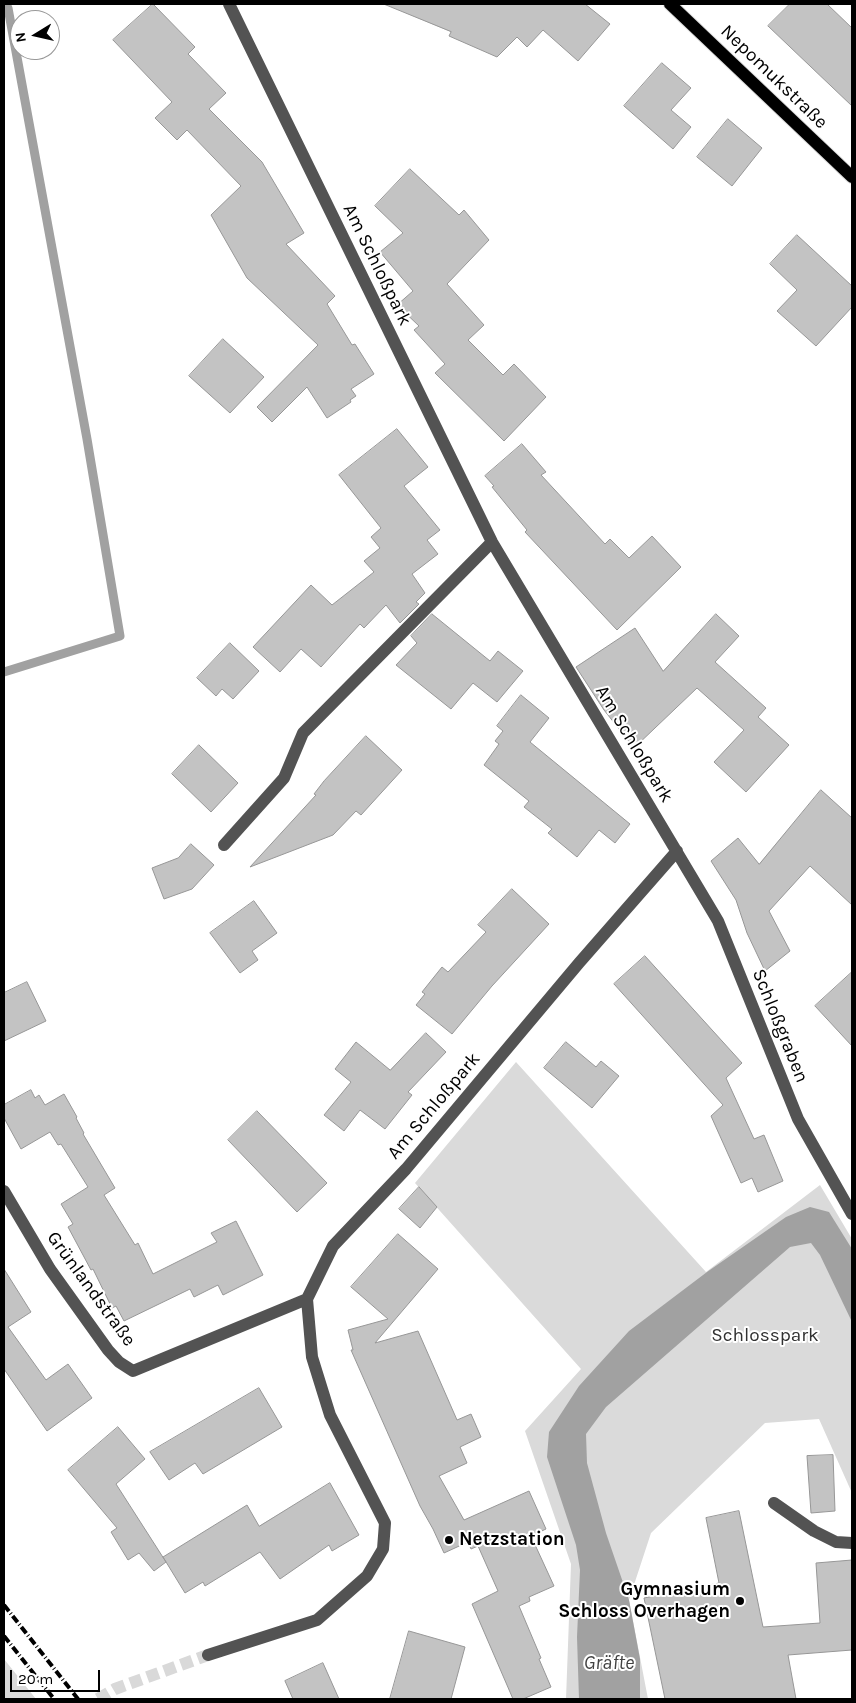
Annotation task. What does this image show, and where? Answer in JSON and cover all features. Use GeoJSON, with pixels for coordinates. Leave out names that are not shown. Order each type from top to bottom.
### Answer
{"type":"FeatureCollection","features":[{"type":"Feature","properties":{"kind":"main road","name":"Nepomukstraße"},"geometry":{"type":"LineString","coordinates":[[670,4],[852,177]]}},
{"type":"Feature","properties":{"kind":"street","name":"Am Schloßpark"},"geometry":{"type":"LineString","coordinates":[[229,4],[492,542],[676,852],[579,963],[406,1169],[333,1246],[307,1298]]}},
{"type":"Feature","properties":{"kind":"street"},"geometry":{"type":"LineString","coordinates":[[224,845],[284,778],[304,733],[492,542]]}},
{"type":"Feature","properties":{"kind":"street","name":"Schloßgraben"},"geometry":{"type":"LineString","coordinates":[[676,852],[718,921],[798,1119],[852,1214]]}},
{"type":"Feature","properties":{"kind":"street","name":"Grünlandstraße"},"geometry":{"type":"LineString","coordinates":[[4,1191],[56,1277],[108,1350],[119,1362],[133,1371],[307,1298]]}},
{"type":"Feature","properties":{"kind":"street"},"geometry":{"type":"LineString","coordinates":[[208,1655],[317,1620],[367,1576],[383,1549],[386,1523],[330,1415],[312,1357],[307,1298]]}},
{"type":"Feature","properties":{"kind":"street"},"geometry":{"type":"LineString","coordinates":[[774,1503],[814,1531],[836,1542],[852,1543]]}},
{"type":"Feature","properties":{"kind":"green space","name":"Schlosspark"},"geometry":{"type":"Polygon","coordinates":[[[516,1062],[706,1272],[820,1185],[852,1239],[852,1493],[819,1419],[765,1423],[651,1533],[629,1600],[648,1699],[566,1699],[571,1564],[525,1431],[581,1369],[415,1183],[516,1062]]]}},
{"type":"Feature","properties":{"kind":"green space"},"geometry":{"type":"Polygon","coordinates":[[[4,1659],[36,1699],[4,1699],[4,1659]]]}},
{"type":"Feature","properties":{"kind":"water","name":"Gräfte"},"geometry":{"type":"Polygon","coordinates":[[[810,1207],[829,1212],[852,1249],[852,1322],[820,1255],[811,1243],[790,1247],[606,1407],[586,1434],[587,1463],[606,1533],[629,1600],[640,1659],[640,1699],[579,1699],[577,1637],[580,1570],[576,1545],[547,1457],[549,1432],[579,1386],[629,1331],[707,1272],[786,1217],[810,1207]]]}},
{"type":"Feature","properties":{"kind":"building"},"geometry":{"type":"Polygon","coordinates":[[[153,4],[195,47],[188,54],[226,93],[209,109],[262,162],[304,233],[286,244],[335,296],[327,304],[352,345],[355,344],[374,374],[351,389],[356,396],[350,400],[351,402],[327,418],[307,387],[272,422],[257,407],[318,345],[247,278],[211,215],[241,186],[187,130],[177,140],[155,118],[172,102],[113,40],[153,4]]]}},
{"type":"Feature","properties":{"kind":"building"},"geometry":{"type":"Polygon","coordinates":[[[384,4],[585,4],[610,24],[578,61],[543,30],[527,47],[517,37],[497,57],[449,36],[451,32],[384,4]]]}},
{"type":"Feature","properties":{"kind":"building"},"geometry":{"type":"Polygon","coordinates":[[[790,4],[827,4],[852,28],[852,106],[768,26],[790,4]]]}},
{"type":"Feature","properties":{"kind":"building"},"geometry":{"type":"Polygon","coordinates":[[[662,63],[691,88],[671,110],[691,127],[673,149],[624,106],[662,63]]]}},
{"type":"Feature","properties":{"kind":"building"},"geometry":{"type":"Polygon","coordinates":[[[728,119],[762,148],[732,186],[697,157],[728,119]]]}},
{"type":"Feature","properties":{"kind":"building"},"geometry":{"type":"Polygon","coordinates":[[[410,169],[459,215],[464,210],[489,240],[447,284],[484,325],[468,340],[503,375],[514,364],[546,397],[504,441],[435,373],[445,364],[414,330],[419,326],[397,305],[413,291],[380,252],[403,233],[375,206],[410,169]]]}},
{"type":"Feature","properties":{"kind":"building"},"geometry":{"type":"Polygon","coordinates":[[[797,235],[852,286],[852,307],[816,346],[777,311],[797,290],[770,264],[797,235]]]}},
{"type":"Feature","properties":{"kind":"building"},"geometry":{"type":"Polygon","coordinates":[[[223,339],[264,377],[230,413],[189,376],[223,339]]]}},
{"type":"Feature","properties":{"kind":"building"},"geometry":{"type":"Polygon","coordinates":[[[397,429],[428,467],[404,486],[440,530],[427,540],[438,554],[412,574],[425,593],[416,602],[419,604],[400,623],[386,605],[364,628],[360,624],[321,667],[301,649],[280,672],[253,647],[311,585],[332,605],[374,572],[364,561],[380,548],[371,537],[381,528],[339,475],[397,429]]]}},
{"type":"Feature","properties":{"kind":"building"},"geometry":{"type":"Polygon","coordinates":[[[522,444],[546,472],[541,475],[605,544],[610,539],[629,558],[652,536],[681,567],[617,630],[525,532],[527,530],[485,476],[522,444]]]}},
{"type":"Feature","properties":{"kind":"building"},"geometry":{"type":"Polygon","coordinates":[[[432,614],[490,661],[498,651],[523,671],[497,702],[473,683],[451,709],[396,665],[417,643],[411,636],[432,614]]]}},
{"type":"Feature","properties":{"kind":"building"},"geometry":{"type":"Polygon","coordinates":[[[716,614],[739,636],[715,662],[766,708],[758,717],[789,745],[746,792],[714,762],[744,730],[697,688],[634,748],[604,710],[576,667],[635,628],[663,671],[716,614]]]}},
{"type":"Feature","properties":{"kind":"building"},"geometry":{"type":"Polygon","coordinates":[[[230,643],[259,671],[233,699],[222,689],[216,696],[197,678],[230,643]]]}},
{"type":"Feature","properties":{"kind":"building"},"geometry":{"type":"Polygon","coordinates":[[[521,695],[549,718],[530,742],[630,824],[615,843],[599,830],[577,857],[548,833],[552,829],[524,807],[529,801],[484,765],[499,744],[495,741],[503,731],[497,726],[521,695]]]}},
{"type":"Feature","properties":{"kind":"building"},"geometry":{"type":"Polygon","coordinates":[[[366,736],[402,770],[361,815],[356,811],[333,835],[250,867],[316,795],[314,794],[324,781],[366,736]]]}},
{"type":"Feature","properties":{"kind":"building"},"geometry":{"type":"Polygon","coordinates":[[[199,745],[238,783],[211,812],[172,774],[199,745]]]}},
{"type":"Feature","properties":{"kind":"building"},"geometry":{"type":"Polygon","coordinates":[[[821,790],[852,818],[852,905],[810,866],[769,911],[790,951],[765,971],[747,933],[736,900],[711,861],[738,838],[759,864],[821,790]]]}},
{"type":"Feature","properties":{"kind":"building"},"geometry":{"type":"Polygon","coordinates":[[[191,844],[214,865],[192,889],[164,899],[152,868],[178,858],[191,844]]]}},
{"type":"Feature","properties":{"kind":"building"},"geometry":{"type":"Polygon","coordinates":[[[512,889],[549,924],[492,986],[452,1034],[416,1005],[425,994],[422,992],[442,967],[448,972],[486,932],[478,925],[512,889]]]}},
{"type":"Feature","properties":{"kind":"building"},"geometry":{"type":"Polygon","coordinates":[[[254,901],[277,933],[252,951],[258,960],[240,973],[210,933],[254,901]]]}},
{"type":"Feature","properties":{"kind":"building"},"geometry":{"type":"Polygon","coordinates":[[[645,956],[742,1063],[726,1078],[754,1139],[764,1135],[783,1181],[758,1192],[752,1178],[741,1183],[711,1116],[723,1105],[614,984],[645,956]]]}},
{"type":"Feature","properties":{"kind":"building"},"geometry":{"type":"Polygon","coordinates":[[[852,972],[852,1046],[815,1006],[852,972]]]}},
{"type":"Feature","properties":{"kind":"building"},"geometry":{"type":"Polygon","coordinates":[[[27,982],[46,1021],[4,1041],[4,993],[27,982]]]}},
{"type":"Feature","properties":{"kind":"building"},"geometry":{"type":"Polygon","coordinates":[[[426,1033],[446,1052],[408,1092],[412,1095],[385,1129],[360,1110],[344,1131],[324,1115],[351,1082],[335,1069],[356,1042],[390,1070],[426,1033]]]}},
{"type":"Feature","properties":{"kind":"building"},"geometry":{"type":"Polygon","coordinates":[[[566,1042],[596,1067],[601,1061],[619,1076],[592,1108],[544,1068],[566,1042]]]}},
{"type":"Feature","properties":{"kind":"building"},"geometry":{"type":"Polygon","coordinates":[[[31,1090],[35,1098],[39,1095],[45,1105],[64,1094],[77,1117],[83,1134],[115,1188],[104,1195],[135,1245],[138,1243],[153,1274],[217,1242],[211,1233],[236,1221],[263,1275],[223,1295],[218,1285],[194,1297],[190,1289],[124,1321],[116,1306],[112,1308],[93,1269],[91,1270],[68,1227],[73,1224],[61,1204],[88,1187],[61,1144],[58,1145],[50,1132],[21,1149],[4,1118],[4,1105],[31,1090]]]}},
{"type":"Feature","properties":{"kind":"building"},"geometry":{"type":"Polygon","coordinates":[[[257,1111],[327,1183],[297,1212],[228,1140],[257,1111]]]}},
{"type":"Feature","properties":{"kind":"building"},"geometry":{"type":"Polygon","coordinates":[[[419,1187],[437,1207],[420,1228],[399,1209],[419,1187]]]}},
{"type":"Feature","properties":{"kind":"building"},"geometry":{"type":"Polygon","coordinates":[[[398,1234],[438,1269],[375,1343],[418,1331],[457,1420],[471,1414],[481,1437],[460,1447],[467,1463],[439,1476],[464,1520],[529,1491],[546,1529],[531,1536],[554,1586],[529,1597],[530,1601],[519,1606],[551,1687],[523,1699],[513,1699],[472,1604],[498,1591],[478,1546],[471,1549],[468,1542],[444,1553],[420,1506],[351,1350],[353,1350],[348,1330],[388,1319],[351,1287],[398,1234]]]}},
{"type":"Feature","properties":{"kind":"building"},"geometry":{"type":"Polygon","coordinates":[[[4,1269],[31,1312],[8,1327],[46,1380],[68,1364],[92,1398],[47,1431],[4,1369],[4,1269]]]}},
{"type":"Feature","properties":{"kind":"building"},"geometry":{"type":"Polygon","coordinates":[[[259,1388],[282,1427],[203,1474],[195,1463],[169,1480],[150,1452],[259,1388]]]}},
{"type":"Feature","properties":{"kind":"building"},"geometry":{"type":"Polygon","coordinates":[[[118,1427],[145,1459],[116,1484],[166,1562],[154,1571],[139,1553],[128,1560],[111,1532],[117,1528],[68,1470],[118,1427]]]}},
{"type":"Feature","properties":{"kind":"building"},"geometry":{"type":"Polygon","coordinates":[[[833,1455],[835,1511],[811,1513],[807,1456],[833,1455]]]}},
{"type":"Feature","properties":{"kind":"building"},"geometry":{"type":"Polygon","coordinates":[[[330,1483],[359,1535],[332,1551],[329,1545],[280,1579],[260,1552],[205,1586],[203,1582],[185,1593],[163,1557],[247,1505],[259,1526],[330,1483]]]}},
{"type":"Feature","properties":{"kind":"building"},"geometry":{"type":"Polygon","coordinates":[[[739,1511],[763,1627],[820,1623],[816,1563],[852,1560],[852,1650],[788,1655],[796,1699],[665,1699],[644,1598],[719,1583],[706,1518],[739,1511]]]}},
{"type":"Feature","properties":{"kind":"building"},"geometry":{"type":"Polygon","coordinates":[[[409,1631],[465,1647],[451,1699],[390,1699],[409,1631]]]}},
{"type":"Feature","properties":{"kind":"building"},"geometry":{"type":"Polygon","coordinates":[[[323,1663],[339,1699],[293,1699],[285,1681],[323,1663]]]}},
{"type":"Feature","properties":{"kind":"waterway"},"geometry":{"type":"LineString","coordinates":[[4,672],[120,636],[87,439],[8,8]]}},
{"type":"Feature","properties":{"kind":"tunnel"},"geometry":{"type":"LineString","coordinates":[[98,1699],[115,1689],[208,1655]]}},
{"type":"Feature","properties":{"kind":"railway"},"geometry":{"type":"LineString","coordinates":[[4,1605],[78,1699]]}},
{"type":"Feature","properties":{"kind":"railway"},"geometry":{"type":"LineString","coordinates":[[4,1636],[54,1699]]}},
{"type":"Feature","properties":{"kind":"place","name":"Netzstation"},"geometry":{"type":"Point","coordinates":[449,1540]}},
{"type":"Feature","properties":{"kind":"place","name":"Gymnasium Schloss Overhagen"},"geometry":{"type":"Point","coordinates":[740,1601]}}]}
